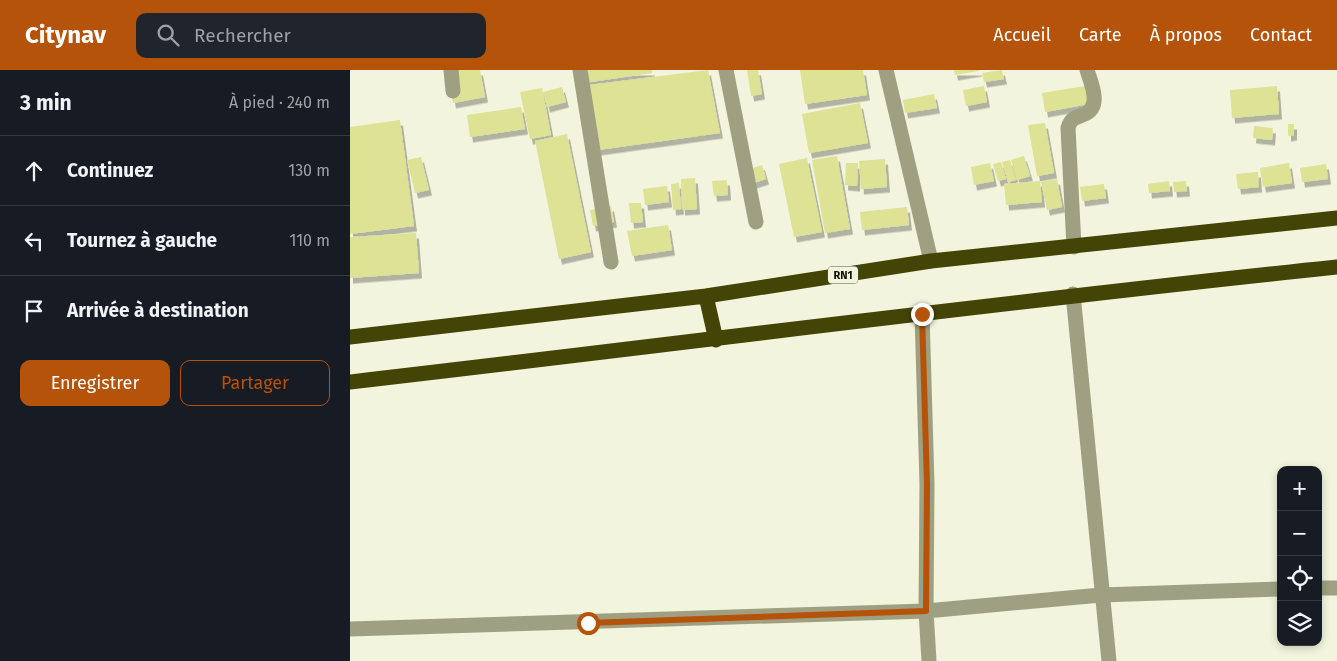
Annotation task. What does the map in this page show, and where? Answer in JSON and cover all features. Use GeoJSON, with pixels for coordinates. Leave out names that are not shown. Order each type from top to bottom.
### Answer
{"type":"FeatureCollection","features":[{"type":"Feature","properties":{"kind":"highway","name":"RN1"},"geometry":{"type":"LineString","coordinates":[[350,337],[706,296],[931,261],[1337,218]]}},
{"type":"Feature","properties":{"kind":"highway"},"geometry":{"type":"LineString","coordinates":[[350,382],[716,340],[1073,294],[1337,267]]}},
{"type":"Feature","properties":{"kind":"highway"},"geometry":{"type":"LineString","coordinates":[[706,296],[716,340]]}},
{"type":"Feature","properties":{"kind":"street"},"geometry":{"type":"LineString","coordinates":[[451,70],[454,92]]}},
{"type":"Feature","properties":{"kind":"street"},"geometry":{"type":"LineString","coordinates":[[580,70],[611,262]]}},
{"type":"Feature","properties":{"kind":"street"},"geometry":{"type":"LineString","coordinates":[[726,70],[756,222]]}},
{"type":"Feature","properties":{"kind":"street"},"geometry":{"type":"LineString","coordinates":[[886,70],[931,261]]}},
{"type":"Feature","properties":{"kind":"street"},"geometry":{"type":"LineString","coordinates":[[1074,247],[1068,128],[1069,122],[1075,116],[1086,114],[1093,104],[1094,90],[1087,70]]}},
{"type":"Feature","properties":{"kind":"street"},"geometry":{"type":"LineString","coordinates":[[1073,294],[1108,661]]}},
{"type":"Feature","properties":{"kind":"street"},"geometry":{"type":"LineString","coordinates":[[922,314],[927,484],[926,611],[929,661]]}},
{"type":"Feature","properties":{"kind":"street"},"geometry":{"type":"LineString","coordinates":[[1322,588],[1337,588]]}},
{"type":"Feature","properties":{"kind":"street"},"geometry":{"type":"LineString","coordinates":[[350,628],[926,611],[1101,595],[1277,589]]}},
{"type":"Feature","properties":{"kind":"building"},"geometry":{"type":"Polygon","coordinates":[[[447,70],[480,70],[485,97],[453,103],[447,70]]]}},
{"type":"Feature","properties":{"kind":"building"},"geometry":{"type":"Polygon","coordinates":[[[582,70],[652,70],[652,73],[584,83],[582,70]]]}},
{"type":"Feature","properties":{"kind":"building"},"geometry":{"type":"Polygon","coordinates":[[[708,70],[720,133],[598,150],[589,85],[708,70]]]}},
{"type":"Feature","properties":{"kind":"building"},"geometry":{"type":"Polygon","coordinates":[[[747,70],[758,70],[762,94],[751,96],[747,70]]]}},
{"type":"Feature","properties":{"kind":"building"},"geometry":{"type":"Polygon","coordinates":[[[800,70],[863,70],[867,95],[805,104],[800,70]]]}},
{"type":"Feature","properties":{"kind":"building"},"geometry":{"type":"Polygon","coordinates":[[[954,70],[979,70],[979,71],[955,75],[954,70]]]}},
{"type":"Feature","properties":{"kind":"building"},"geometry":{"type":"Polygon","coordinates":[[[1002,70],[1004,79],[984,82],[982,73],[1002,70]]]}},
{"type":"Feature","properties":{"kind":"building"},"geometry":{"type":"Polygon","coordinates":[[[984,86],[987,102],[966,106],[963,90],[984,86]]]}},
{"type":"Feature","properties":{"kind":"building"},"geometry":{"type":"Polygon","coordinates":[[[1085,86],[1089,104],[1045,112],[1042,93],[1085,86]]]}},
{"type":"Feature","properties":{"kind":"building"},"geometry":{"type":"Polygon","coordinates":[[[1277,86],[1279,114],[1232,118],[1230,90],[1277,86]]]}},
{"type":"Feature","properties":{"kind":"building"},"geometry":{"type":"Polygon","coordinates":[[[562,87],[566,102],[547,107],[543,92],[562,87]]]}},
{"type":"Feature","properties":{"kind":"building"},"geometry":{"type":"Polygon","coordinates":[[[542,88],[551,135],[530,139],[520,92],[542,88]]]}},
{"type":"Feature","properties":{"kind":"building"},"geometry":{"type":"Polygon","coordinates":[[[934,94],[937,108],[905,113],[903,100],[934,94]]]}},
{"type":"Feature","properties":{"kind":"building"},"geometry":{"type":"Polygon","coordinates":[[[860,103],[868,143],[809,153],[802,114],[860,103]]]}},
{"type":"Feature","properties":{"kind":"building"},"geometry":{"type":"Polygon","coordinates":[[[521,107],[525,129],[470,137],[467,115],[521,107]]]}},
{"type":"Feature","properties":{"kind":"building"},"geometry":{"type":"Polygon","coordinates":[[[400,120],[414,226],[350,234],[350,127],[400,120]]]}},
{"type":"Feature","properties":{"kind":"building"},"geometry":{"type":"Polygon","coordinates":[[[1045,123],[1054,173],[1037,176],[1028,125],[1045,123]]]}},
{"type":"Feature","properties":{"kind":"building"},"geometry":{"type":"Polygon","coordinates":[[[1288,124],[1294,124],[1294,135],[1288,136],[1288,124]]]}},
{"type":"Feature","properties":{"kind":"building"},"geometry":{"type":"Polygon","coordinates":[[[1254,126],[1273,128],[1272,140],[1253,138],[1254,126]]]}},
{"type":"Feature","properties":{"kind":"building"},"geometry":{"type":"Polygon","coordinates":[[[567,134],[591,252],[559,259],[535,141],[567,134]]]}},
{"type":"Feature","properties":{"kind":"building"},"geometry":{"type":"Polygon","coordinates":[[[837,156],[850,229],[825,233],[812,160],[837,156]]]}},
{"type":"Feature","properties":{"kind":"building"},"geometry":{"type":"Polygon","coordinates":[[[1024,156],[1030,176],[1017,180],[1011,160],[1024,156]]]}},
{"type":"Feature","properties":{"kind":"building"},"geometry":{"type":"Polygon","coordinates":[[[421,157],[429,190],[415,193],[407,160],[421,157]]]}},
{"type":"Feature","properties":{"kind":"building"},"geometry":{"type":"Polygon","coordinates":[[[807,158],[822,232],[794,237],[779,164],[807,158]]]}},
{"type":"Feature","properties":{"kind":"building"},"geometry":{"type":"Polygon","coordinates":[[[885,159],[887,187],[861,189],[859,161],[885,159]]]}},
{"type":"Feature","properties":{"kind":"building"},"geometry":{"type":"Polygon","coordinates":[[[1010,160],[1016,180],[1008,182],[1002,162],[1010,160]]]}},
{"type":"Feature","properties":{"kind":"building"},"geometry":{"type":"Polygon","coordinates":[[[1001,162],[1006,179],[998,181],[993,164],[1001,162]]]}},
{"type":"Feature","properties":{"kind":"building"},"geometry":{"type":"Polygon","coordinates":[[[846,163],[858,163],[857,186],[845,185],[846,163]]]}},
{"type":"Feature","properties":{"kind":"building"},"geometry":{"type":"Polygon","coordinates":[[[990,163],[994,181],[974,185],[971,167],[990,163]]]}},
{"type":"Feature","properties":{"kind":"building"},"geometry":{"type":"Polygon","coordinates":[[[1289,163],[1292,183],[1263,187],[1260,168],[1289,163]]]}},
{"type":"Feature","properties":{"kind":"building"},"geometry":{"type":"Polygon","coordinates":[[[1326,164],[1328,179],[1302,182],[1300,168],[1326,164]]]}},
{"type":"Feature","properties":{"kind":"building"},"geometry":{"type":"Polygon","coordinates":[[[762,165],[766,179],[751,184],[747,170],[762,165]]]}},
{"type":"Feature","properties":{"kind":"building"},"geometry":{"type":"Polygon","coordinates":[[[1258,172],[1259,187],[1238,189],[1236,174],[1258,172]]]}},
{"type":"Feature","properties":{"kind":"building"},"geometry":{"type":"Polygon","coordinates":[[[695,178],[697,209],[682,210],[681,179],[695,178]]]}},
{"type":"Feature","properties":{"kind":"building"},"geometry":{"type":"Polygon","coordinates":[[[1057,179],[1062,207],[1047,210],[1041,182],[1057,179]]]}},
{"type":"Feature","properties":{"kind":"building"},"geometry":{"type":"Polygon","coordinates":[[[727,180],[728,195],[714,196],[712,181],[727,180]]]}},
{"type":"Feature","properties":{"kind":"building"},"geometry":{"type":"Polygon","coordinates":[[[1040,181],[1042,202],[1006,205],[1004,184],[1040,181]]]}},
{"type":"Feature","properties":{"kind":"building"},"geometry":{"type":"Polygon","coordinates":[[[1169,181],[1170,191],[1149,193],[1148,184],[1169,181]]]}},
{"type":"Feature","properties":{"kind":"building"},"geometry":{"type":"Polygon","coordinates":[[[1186,181],[1187,191],[1174,192],[1173,182],[1186,181]]]}},
{"type":"Feature","properties":{"kind":"building"},"geometry":{"type":"Polygon","coordinates":[[[679,183],[681,209],[673,210],[671,184],[679,183]]]}},
{"type":"Feature","properties":{"kind":"building"},"geometry":{"type":"Polygon","coordinates":[[[1104,184],[1106,198],[1082,201],[1080,187],[1104,184]]]}},
{"type":"Feature","properties":{"kind":"building"},"geometry":{"type":"Polygon","coordinates":[[[667,186],[669,202],[645,205],[643,189],[667,186]]]}},
{"type":"Feature","properties":{"kind":"building"},"geometry":{"type":"Polygon","coordinates":[[[629,203],[641,203],[643,222],[631,223],[629,203]]]}},
{"type":"Feature","properties":{"kind":"building"},"geometry":{"type":"Polygon","coordinates":[[[611,206],[614,222],[593,226],[590,210],[611,206]]]}},
{"type":"Feature","properties":{"kind":"building"},"geometry":{"type":"Polygon","coordinates":[[[907,207],[909,225],[862,230],[860,212],[907,207]]]}},
{"type":"Feature","properties":{"kind":"building"},"geometry":{"type":"Polygon","coordinates":[[[668,225],[672,250],[632,256],[627,231],[668,225]]]}},
{"type":"Feature","properties":{"kind":"building"},"geometry":{"type":"Polygon","coordinates":[[[416,233],[419,273],[350,278],[350,237],[416,233]]]}},
{"type":"Feature","properties":{"kind":"route"},"geometry":{"type":"LineString","coordinates":[[588,623],[926,611],[927,484],[922,314]]}}]}
